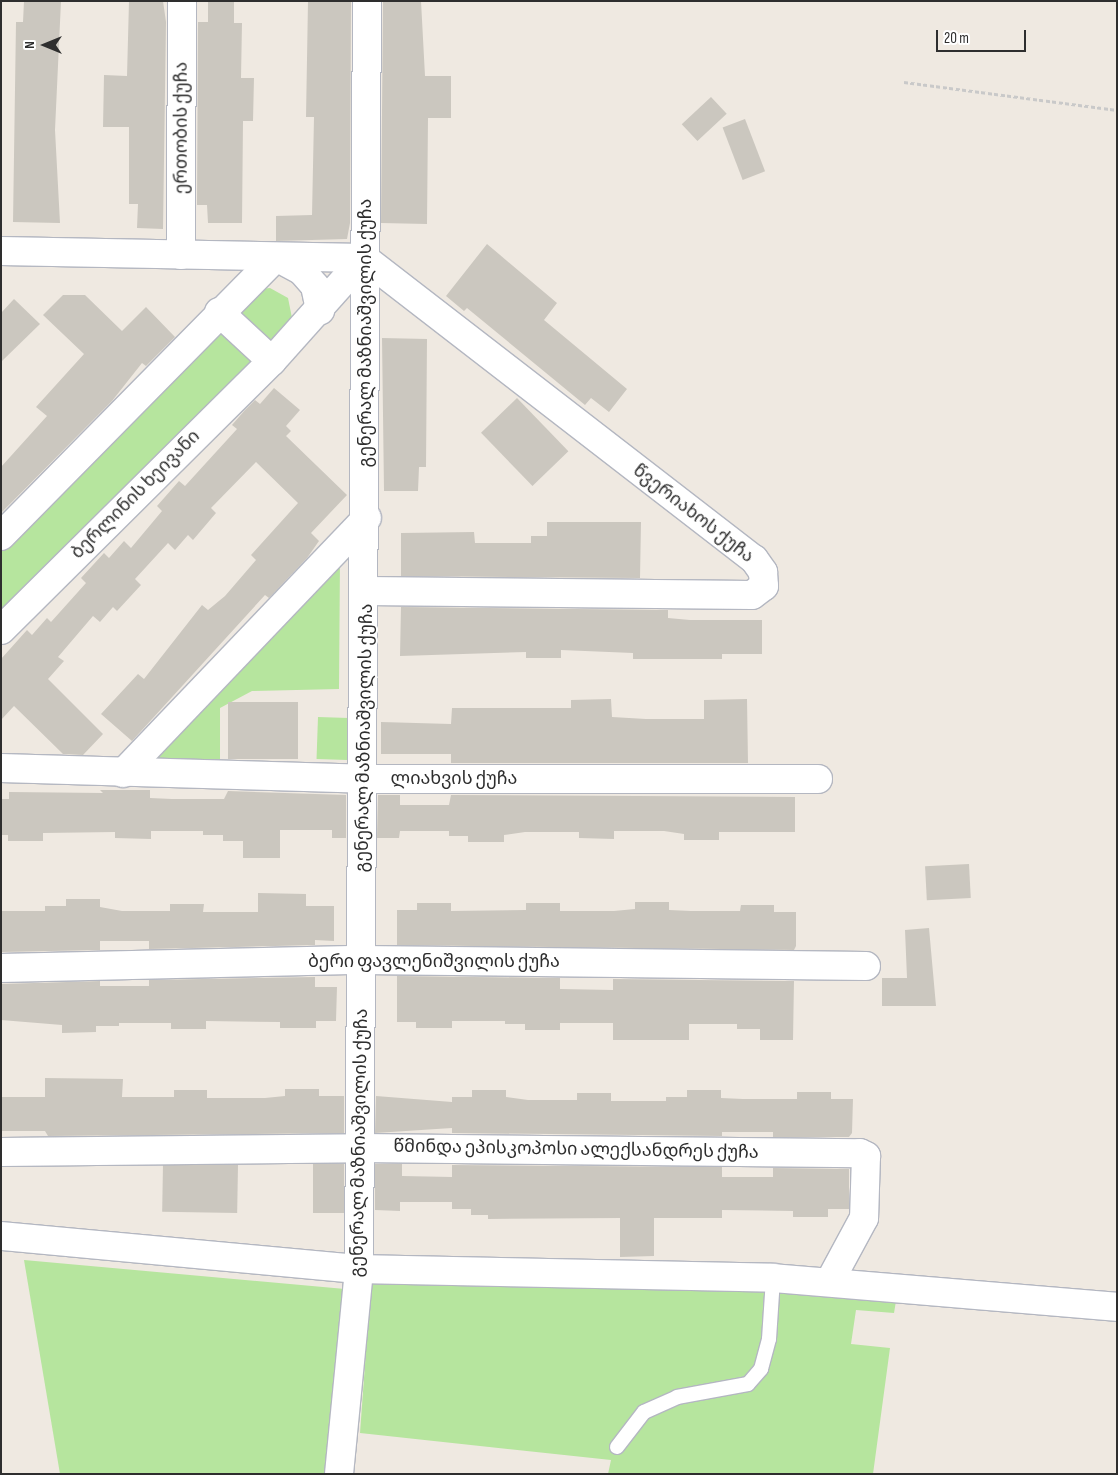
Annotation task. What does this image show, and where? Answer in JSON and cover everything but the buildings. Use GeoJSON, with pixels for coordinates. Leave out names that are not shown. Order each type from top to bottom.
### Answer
{"type":"FeatureCollection","features":[{"type":"Feature","properties":{"kind":"street","name":"ერთობის ქუჩა"},"geometry":{"type":"LineString","coordinates":[[182,1],[182,255]]}},
{"type":"Feature","properties":{"kind":"street","name":"გენერალ მაზნიაშვილის ქუჩა"},"geometry":{"type":"LineString","coordinates":[[339,1474],[359,1269],[367,518],[364,258],[367,1]]}},
{"type":"Feature","properties":{"kind":"street"},"geometry":{"type":"LineString","coordinates":[[1,251],[364,258]]}},
{"type":"Feature","properties":{"kind":"street"},"geometry":{"type":"LineString","coordinates":[[276,257],[302,271],[314,286],[320,310]]}},
{"type":"Feature","properties":{"kind":"street"},"geometry":{"type":"LineString","coordinates":[[1,536],[219,312],[276,257]]}},
{"type":"Feature","properties":{"kind":"street","name":"ბერლინის ხეივანი"},"geometry":{"type":"LineString","coordinates":[[1,630],[272,361],[320,310],[364,258]]}},
{"type":"Feature","properties":{"kind":"street","name":"წვერიახოს ქუჩა"},"geometry":{"type":"LineString","coordinates":[[364,258],[754,558],[764,572],[764,586],[752,595],[366,591]]}},
{"type":"Feature","properties":{"kind":"street"},"geometry":{"type":"LineString","coordinates":[[219,312],[272,361]]}},
{"type":"Feature","properties":{"kind":"street"},"geometry":{"type":"LineString","coordinates":[[123,773],[367,518]]}},
{"type":"Feature","properties":{"kind":"street","name":"ლიახვის ქუჩა"},"geometry":{"type":"LineString","coordinates":[[1,768],[364,779],[818,779]]}},
{"type":"Feature","properties":{"kind":"street","name":"ბერი ფავლენიშვილის ქუჩა"},"geometry":{"type":"LineString","coordinates":[[1,968],[362,960],[866,966]]}},
{"type":"Feature","properties":{"kind":"street","name":"წმინდა ეპისკოპოსი ალექსანდრეს ქუჩა"},"geometry":{"type":"LineString","coordinates":[[1,1152],[361,1148],[860,1153],[866,1156],[864,1218],[830,1282]]}},
{"type":"Feature","properties":{"kind":"street"},"geometry":{"type":"LineString","coordinates":[[1,1236],[359,1269],[774,1278],[1117,1307]]}},
{"type":"Feature","properties":{"kind":"lane"},"geometry":{"type":"LineString","coordinates":[[618,1447],[644,1412],[677,1398],[748,1384],[762,1369],[770,1339],[774,1278]]}},
{"type":"Feature","properties":{"kind":"path"},"geometry":{"type":"LineString","coordinates":[[904,82],[1117,110]]}},
{"type":"Feature","properties":{"kind":"green space"},"geometry":{"type":"Polygon","coordinates":[[[270,288],[288,298],[292,318],[269,343],[238,312],[260,289],[270,288]]]}},
{"type":"Feature","properties":{"kind":"green space"},"geometry":{"type":"Polygon","coordinates":[[[222,327],[256,360],[1,621],[1,550],[222,327]]]}},
{"type":"Feature","properties":{"kind":"green space"},"geometry":{"type":"Polygon","coordinates":[[[340,558],[339,689],[252,691],[220,708],[220,766],[144,768],[340,558]]]}},
{"type":"Feature","properties":{"kind":"green space"},"geometry":{"type":"Polygon","coordinates":[[[318,717],[349,718],[348,760],[317,759],[318,717]]]}},
{"type":"Feature","properties":{"kind":"green space"},"geometry":{"type":"Polygon","coordinates":[[[24,1260],[345,1289],[332,1474],[60,1474],[24,1260]]]}},
{"type":"Feature","properties":{"kind":"green space"},"geometry":{"type":"Polygon","coordinates":[[[371,1282],[721,1287],[896,1301],[894,1313],[856,1310],[851,1344],[890,1348],[873,1474],[608,1474],[611,1460],[360,1433],[371,1282]]]}}]}
